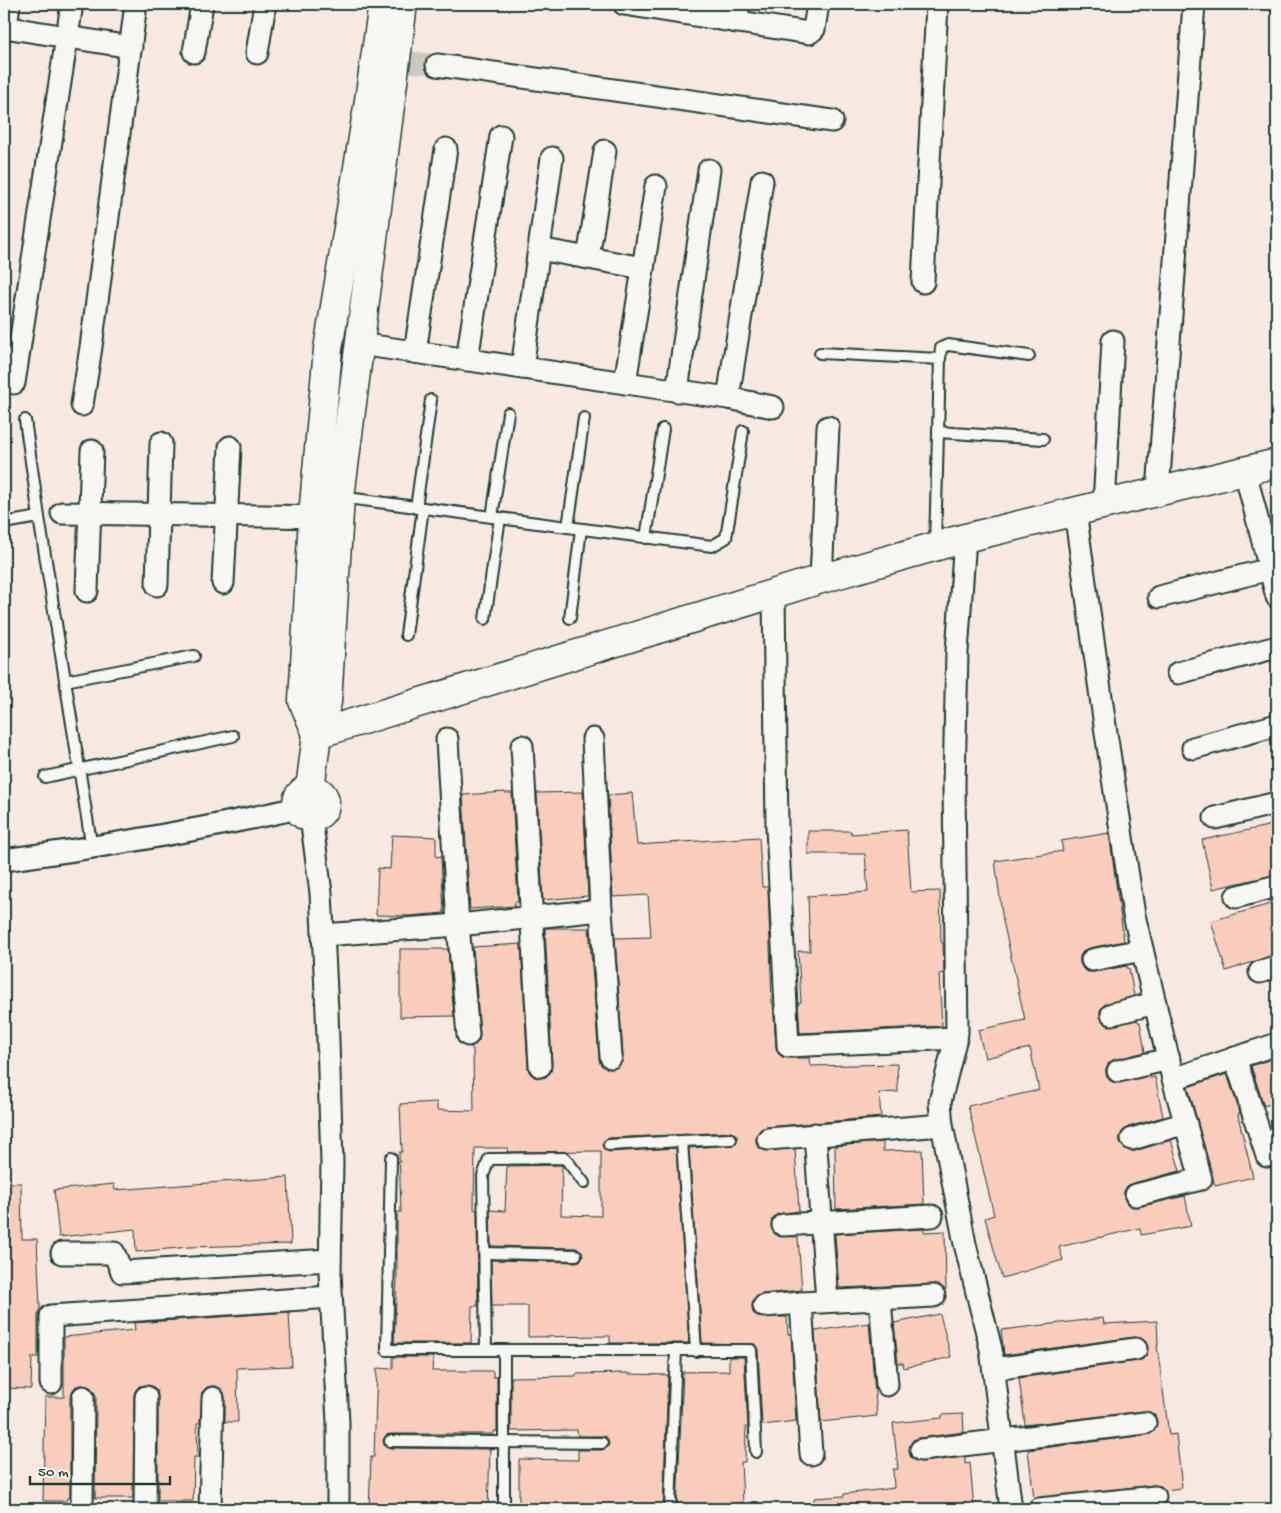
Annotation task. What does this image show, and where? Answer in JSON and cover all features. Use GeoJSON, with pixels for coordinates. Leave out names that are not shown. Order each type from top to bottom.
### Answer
{"type":"FeatureCollection","features":[{"type":"Feature","properties":{"kind":"street"},"geometry":{"type":"LineString","coordinates":[[9,4],[5,27],[131,47]]}},
{"type":"Feature","properties":{"kind":"street"},"geometry":{"type":"LineString","coordinates":[[14,383],[72,4]]}},
{"type":"Feature","properties":{"kind":"street"},"geometry":{"type":"LineString","coordinates":[[82,405],[93,337],[136,4]]}},
{"type":"Feature","properties":{"kind":"street"},"geometry":{"type":"LineString","coordinates":[[194,52],[202,4]]}},
{"type":"Feature","properties":{"kind":"street"},"geometry":{"type":"LineString","coordinates":[[257,53],[265,4]]}},
{"type":"Feature","properties":{"kind":"street"},"geometry":{"type":"LineString","coordinates":[[338,1509],[338,1422],[330,1260],[332,1162],[322,893],[306,805],[317,734],[328,702],[328,349],[394,60],[383,4]]}},
{"type":"Feature","properties":{"kind":"street"},"geometry":{"type":"LineString","coordinates":[[327,502],[359,344],[394,60],[403,4]]}},
{"type":"Feature","properties":{"kind":"street"},"geometry":{"type":"LineString","coordinates":[[624,4],[738,13],[809,33],[814,29],[818,4]]}},
{"type":"Feature","properties":{"kind":"street"},"geometry":{"type":"LineString","coordinates":[[923,282],[937,4]]}},
{"type":"Feature","properties":{"kind":"street"},"geometry":{"type":"LineString","coordinates":[[1158,492],[1194,4]]}},
{"type":"Feature","properties":{"kind":"street"},"geometry":{"type":"LineString","coordinates":[[437,65],[832,121]]}},
{"type":"Feature","properties":{"kind":"street"},"geometry":{"type":"LineString","coordinates":[[467,360],[501,136]]}},
{"type":"Feature","properties":{"kind":"street"},"geometry":{"type":"LineString","coordinates":[[415,352],[446,149]]}},
{"type":"Feature","properties":{"kind":"street"},"geometry":{"type":"LineString","coordinates":[[588,258],[606,151]]}},
{"type":"Feature","properties":{"kind":"street"},"geometry":{"type":"LineString","coordinates":[[522,368],[552,158]]}},
{"type":"Feature","properties":{"kind":"street"},"geometry":{"type":"LineString","coordinates":[[677,391],[709,170]]}},
{"type":"Feature","properties":{"kind":"street"},"geometry":{"type":"LineString","coordinates":[[728,398],[762,181]]}},
{"type":"Feature","properties":{"kind":"street"},"geometry":{"type":"LineString","coordinates":[[625,383],[656,186]]}},
{"type":"Feature","properties":{"kind":"street"},"geometry":{"type":"LineString","coordinates":[[539,249],[643,268]]}},
{"type":"Feature","properties":{"kind":"street"},"geometry":{"type":"LineString","coordinates":[[1104,505],[1113,341]]}},
{"type":"Feature","properties":{"kind":"street"},"geometry":{"type":"LineString","coordinates":[[359,344],[773,406]]}},
{"type":"Feature","properties":{"kind":"street"},"geometry":{"type":"LineString","coordinates":[[821,580],[828,427]]}},
{"type":"Feature","properties":{"kind":"street"},"geometry":{"type":"LineString","coordinates":[[157,585],[161,443]]}},
{"type":"Feature","properties":{"kind":"street"},"geometry":{"type":"LineString","coordinates":[[223,583],[230,447]]}},
{"type":"Feature","properties":{"kind":"street"},"geometry":{"type":"LineString","coordinates":[[87,591],[92,451]]}},
{"type":"Feature","properties":{"kind":"street"},"geometry":{"type":"LineString","coordinates":[[317,734],[935,546],[1277,463]]}},
{"type":"Feature","properties":{"kind":"street"},"geometry":{"type":"LineString","coordinates":[[1245,471],[1270,537],[1270,569],[1277,597]]}},
{"type":"Feature","properties":{"kind":"street"},"geometry":{"type":"LineString","coordinates":[[62,513],[226,515],[327,502]]}},
{"type":"Feature","properties":{"kind":"street"},"geometry":{"type":"LineString","coordinates":[[1075,511],[1107,742],[1134,915],[1171,1069],[1201,1179],[1136,1195]]}},
{"type":"Feature","properties":{"kind":"street"},"geometry":{"type":"LineString","coordinates":[[965,538],[957,652],[954,774],[957,1033],[940,1102],[942,1125],[965,1244],[991,1349],[1011,1509]]}},
{"type":"Feature","properties":{"kind":"street"},"geometry":{"type":"LineString","coordinates":[[1159,598],[1270,569]]}},
{"type":"Feature","properties":{"kind":"street"},"geometry":{"type":"LineString","coordinates":[[774,595],[777,826],[788,1046],[956,1038]]}},
{"type":"Feature","properties":{"kind":"street"},"geometry":{"type":"LineString","coordinates":[[1178,673],[1277,647]]}},
{"type":"Feature","properties":{"kind":"street"},"geometry":{"type":"LineString","coordinates":[[1194,748],[1277,725]]}},
{"type":"Feature","properties":{"kind":"street"},"geometry":{"type":"LineString","coordinates":[[447,739],[458,925],[468,1035]]}},
{"type":"Feature","properties":{"kind":"street"},"geometry":{"type":"LineString","coordinates":[[593,739],[601,910],[612,1057]]}},
{"type":"Feature","properties":{"kind":"street"},"geometry":{"type":"LineString","coordinates":[[522,746],[540,1066]]}},
{"type":"Feature","properties":{"kind":"street"},"geometry":{"type":"LineString","coordinates":[[1215,818],[1277,804]]}},
{"type":"Feature","properties":{"kind":"street"},"geometry":{"type":"LineString","coordinates":[[4,860],[92,848],[222,825],[306,805]]}},
{"type":"Feature","properties":{"kind":"street"},"geometry":{"type":"LineString","coordinates":[[1236,897],[1277,886]]}},
{"type":"Feature","properties":{"kind":"street"},"geometry":{"type":"LineString","coordinates":[[323,935],[458,925],[601,910]]}},
{"type":"Feature","properties":{"kind":"street"},"geometry":{"type":"LineString","coordinates":[[1092,960],[1142,950]]}},
{"type":"Feature","properties":{"kind":"street"},"geometry":{"type":"LineString","coordinates":[[1112,1014],[1155,1003]]}},
{"type":"Feature","properties":{"kind":"street"},"geometry":{"type":"LineString","coordinates":[[1118,1071],[1171,1069],[1235,1058],[1277,1044]]}},
{"type":"Feature","properties":{"kind":"street"},"geometry":{"type":"LineString","coordinates":[[1235,1058],[1267,1156]]}},
{"type":"Feature","properties":{"kind":"street"},"geometry":{"type":"LineString","coordinates":[[1132,1139],[1186,1123]]}},
{"type":"Feature","properties":{"kind":"street"},"geometry":{"type":"LineString","coordinates":[[768,1139],[942,1125]]}},
{"type":"Feature","properties":{"kind":"street"},"geometry":{"type":"LineString","coordinates":[[814,1134],[827,1301]]}},
{"type":"Feature","properties":{"kind":"street"},"geometry":{"type":"LineString","coordinates":[[783,1225],[932,1216]]}},
{"type":"Feature","properties":{"kind":"street"},"geometry":{"type":"LineString","coordinates":[[62,1253],[114,1253],[122,1272],[330,1260]]}},
{"type":"Feature","properties":{"kind":"street"},"geometry":{"type":"LineString","coordinates":[[764,1306],[934,1296]]}},
{"type":"Feature","properties":{"kind":"street"},"geometry":{"type":"LineString","coordinates":[[51,1383],[51,1316],[331,1297]]}},
{"type":"Feature","properties":{"kind":"street"},"geometry":{"type":"LineString","coordinates":[[880,1299],[886,1385]]}},
{"type":"Feature","properties":{"kind":"street"},"geometry":{"type":"LineString","coordinates":[[801,1303],[811,1454]]}},
{"type":"Feature","properties":{"kind":"street"},"geometry":{"type":"LineString","coordinates":[[994,1369],[1136,1349]]}},
{"type":"Feature","properties":{"kind":"street"},"geometry":{"type":"LineString","coordinates":[[82,1509],[83,1396]]}},
{"type":"Feature","properties":{"kind":"street"},"geometry":{"type":"LineString","coordinates":[[145,1509],[146,1396]]}},
{"type":"Feature","properties":{"kind":"street"},"geometry":{"type":"LineString","coordinates":[[210,1509],[213,1398]]}},
{"type":"Feature","properties":{"kind":"street"},"geometry":{"type":"LineString","coordinates":[[921,1450],[1145,1423]]}},
{"type":"Feature","properties":{"kind":"street"},"geometry":{"type":"LineString","coordinates":[[1039,1509],[1155,1497]]}},
{"type":"Feature","properties":{"kind":"lane"},"geometry":{"type":"LineString","coordinates":[[935,546],[941,348],[948,345],[1029,356]]}},
{"type":"Feature","properties":{"kind":"lane"},"geometry":{"type":"LineString","coordinates":[[820,353],[940,359]]}},
{"type":"Feature","properties":{"kind":"lane"},"geometry":{"type":"LineString","coordinates":[[406,635],[431,400]]}},
{"type":"Feature","properties":{"kind":"lane"},"geometry":{"type":"LineString","coordinates":[[485,620],[508,413]]}},
{"type":"Feature","properties":{"kind":"lane"},"geometry":{"type":"LineString","coordinates":[[568,527],[584,418]]}},
{"type":"Feature","properties":{"kind":"lane"},"geometry":{"type":"LineString","coordinates":[[25,420],[92,848]]}},
{"type":"Feature","properties":{"kind":"lane"},"geometry":{"type":"LineString","coordinates":[[646,538],[663,429]]}},
{"type":"Feature","properties":{"kind":"lane"},"geometry":{"type":"LineString","coordinates":[[327,502],[420,508],[712,546],[726,538],[743,431]]}},
{"type":"Feature","properties":{"kind":"lane"},"geometry":{"type":"LineString","coordinates":[[938,432],[1043,439]]}},
{"type":"Feature","properties":{"kind":"lane"},"geometry":{"type":"LineString","coordinates":[[4,523],[39,517]]}},
{"type":"Feature","properties":{"kind":"lane"},"geometry":{"type":"LineString","coordinates":[[570,618],[581,529]]}},
{"type":"Feature","properties":{"kind":"lane"},"geometry":{"type":"LineString","coordinates":[[65,681],[194,656]]}},
{"type":"Feature","properties":{"kind":"lane"},"geometry":{"type":"LineString","coordinates":[[45,777],[233,736]]}},
{"type":"Feature","properties":{"kind":"lane"},"geometry":{"type":"LineString","coordinates":[[609,1146],[682,1140],[731,1139]]}},
{"type":"Feature","properties":{"kind":"lane"},"geometry":{"type":"LineString","coordinates":[[682,1140],[696,1351]]}},
{"type":"Feature","properties":{"kind":"lane"},"geometry":{"type":"LineString","coordinates":[[391,1158],[387,1350],[751,1350],[756,1452]]}},
{"type":"Feature","properties":{"kind":"lane"},"geometry":{"type":"LineString","coordinates":[[486,1350],[483,1176],[489,1159],[565,1158],[584,1183]]}},
{"type":"Feature","properties":{"kind":"lane"},"geometry":{"type":"LineString","coordinates":[[485,1253],[576,1255]]}},
{"type":"Feature","properties":{"kind":"lane"},"geometry":{"type":"LineString","coordinates":[[504,1350],[504,1509]]}},
{"type":"Feature","properties":{"kind":"lane"},"geometry":{"type":"LineString","coordinates":[[670,1509],[676,1350]]}},
{"type":"Feature","properties":{"kind":"lane"},"geometry":{"type":"LineString","coordinates":[[390,1441],[602,1443]]}},
{"type":"Feature","properties":{"kind":"building"},"geometry":{"type":"Polygon","coordinates":[[[583,792],[588,896],[543,900],[537,793],[583,792]]]}},
{"type":"Feature","properties":{"kind":"building"},"geometry":{"type":"Polygon","coordinates":[[[512,793],[518,902],[515,902],[515,906],[470,909],[463,795],[512,793]]]}},
{"type":"Feature","properties":{"kind":"building"},"geometry":{"type":"Polygon","coordinates":[[[632,793],[637,845],[759,837],[762,887],[768,887],[772,1003],[778,1053],[782,1057],[788,1058],[809,1058],[810,1066],[897,1064],[898,1092],[879,1093],[881,1117],[767,1127],[761,1129],[757,1134],[757,1146],[763,1150],[795,1149],[799,1211],[777,1214],[772,1219],[771,1225],[773,1232],[778,1236],[798,1237],[802,1290],[757,1296],[753,1301],[752,1307],[753,1313],[759,1317],[787,1317],[788,1334],[791,1334],[796,1421],[762,1425],[758,1350],[755,1344],[702,1343],[689,1148],[734,1145],[738,1138],[731,1132],[609,1138],[602,1145],[609,1152],[676,1148],[689,1343],[610,1343],[610,1336],[528,1337],[528,1306],[492,1306],[491,1260],[576,1262],[580,1261],[583,1256],[582,1251],[576,1248],[491,1246],[490,1210],[505,1211],[507,1166],[562,1165],[561,1215],[601,1216],[601,1151],[507,1152],[508,1148],[475,1148],[474,1209],[477,1210],[478,1306],[472,1306],[471,1343],[394,1343],[397,1280],[397,1212],[401,1212],[399,1152],[402,1152],[400,1104],[437,1102],[437,1110],[474,1111],[473,1050],[471,1047],[479,1041],[480,1034],[473,947],[521,944],[528,1067],[529,1072],[534,1077],[541,1078],[546,1077],[551,1072],[552,1065],[545,928],[589,928],[600,1064],[605,1068],[611,1069],[618,1067],[622,1062],[615,938],[651,937],[648,895],[613,897],[608,795],[632,793]]]}},
{"type":"Feature","properties":{"kind":"building"},"geometry":{"type":"Polygon","coordinates":[[[1277,824],[1277,874],[1213,889],[1202,840],[1277,824]]]}},
{"type":"Feature","properties":{"kind":"building"},"geometry":{"type":"Polygon","coordinates":[[[907,830],[911,892],[940,891],[944,973],[939,974],[942,1026],[800,1033],[798,1003],[801,1002],[798,951],[810,951],[808,896],[868,892],[865,854],[808,854],[808,831],[851,831],[851,834],[907,830]]]}},
{"type":"Feature","properties":{"kind":"building"},"geometry":{"type":"Polygon","coordinates":[[[1109,833],[1124,941],[1084,950],[1080,956],[1080,963],[1083,969],[1088,972],[1127,966],[1129,968],[1134,996],[1104,1005],[1100,1010],[1100,1017],[1109,1026],[1137,1020],[1140,1022],[1145,1052],[1110,1062],[1106,1068],[1106,1074],[1109,1080],[1115,1083],[1150,1076],[1150,1078],[1155,1077],[1163,1117],[1128,1127],[1120,1136],[1120,1142],[1129,1151],[1135,1151],[1171,1140],[1180,1171],[1133,1183],[1127,1186],[1124,1191],[1124,1198],[1127,1204],[1132,1207],[1138,1207],[1185,1196],[1191,1226],[1141,1235],[1140,1228],[1059,1247],[1063,1260],[1002,1278],[985,1218],[994,1215],[968,1106],[1039,1090],[1030,1048],[985,1058],[978,1030],[1025,1020],[1003,921],[995,861],[1063,851],[1061,841],[1109,833]]]}},
{"type":"Feature","properties":{"kind":"building"},"geometry":{"type":"Polygon","coordinates":[[[392,835],[436,837],[436,857],[441,856],[444,913],[409,916],[376,915],[378,868],[390,869],[392,835]]]}},
{"type":"Feature","properties":{"kind":"building"},"geometry":{"type":"Polygon","coordinates":[[[1277,902],[1277,954],[1226,971],[1211,921],[1277,902]]]}},
{"type":"Feature","properties":{"kind":"building"},"geometry":{"type":"Polygon","coordinates":[[[400,949],[448,949],[454,1016],[400,1017],[400,949]]]}},
{"type":"Feature","properties":{"kind":"building"},"geometry":{"type":"Polygon","coordinates":[[[1277,1057],[1277,1102],[1264,1106],[1251,1066],[1277,1057]]]}},
{"type":"Feature","properties":{"kind":"building"},"geometry":{"type":"Polygon","coordinates":[[[1227,1074],[1240,1113],[1238,1114],[1239,1120],[1253,1177],[1215,1186],[1188,1087],[1227,1074]]]}},
{"type":"Feature","properties":{"kind":"building"},"geometry":{"type":"Polygon","coordinates":[[[883,1142],[883,1151],[922,1150],[924,1204],[836,1209],[835,1146],[883,1142]]]}},
{"type":"Feature","properties":{"kind":"building"},"geometry":{"type":"Polygon","coordinates":[[[288,1177],[291,1244],[189,1247],[136,1252],[135,1229],[59,1237],[54,1190],[114,1184],[115,1190],[288,1177]]]}},
{"type":"Feature","properties":{"kind":"building"},"geometry":{"type":"Polygon","coordinates":[[[4,1183],[21,1183],[22,1239],[37,1239],[40,1308],[38,1316],[38,1357],[32,1357],[31,1389],[4,1388],[4,1183]]]}},
{"type":"Feature","properties":{"kind":"building"},"geometry":{"type":"Polygon","coordinates":[[[924,1229],[924,1232],[945,1231],[946,1290],[939,1285],[933,1284],[839,1288],[836,1234],[924,1229]]]}},
{"type":"Feature","properties":{"kind":"building"},"geometry":{"type":"Polygon","coordinates":[[[289,1312],[292,1366],[237,1368],[238,1422],[225,1422],[225,1398],[224,1392],[220,1388],[207,1387],[202,1392],[200,1423],[197,1423],[198,1457],[194,1457],[193,1501],[158,1501],[158,1397],[157,1390],[147,1385],[139,1386],[135,1391],[134,1397],[133,1498],[95,1498],[96,1397],[90,1387],[83,1385],[76,1386],[70,1397],[70,1498],[67,1498],[66,1501],[43,1501],[45,1397],[64,1397],[64,1337],[135,1330],[134,1323],[289,1312]]]}},
{"type":"Feature","properties":{"kind":"building"},"geometry":{"type":"Polygon","coordinates":[[[940,1314],[951,1357],[904,1368],[903,1363],[898,1363],[894,1323],[940,1314]]]}},
{"type":"Feature","properties":{"kind":"building"},"geometry":{"type":"Polygon","coordinates":[[[1103,1318],[1104,1324],[1157,1321],[1157,1345],[1169,1435],[1176,1434],[1182,1488],[1165,1490],[1161,1486],[1154,1485],[1034,1498],[1028,1450],[1146,1435],[1152,1433],[1156,1428],[1157,1421],[1155,1415],[1144,1411],[1025,1425],[1019,1378],[1138,1361],[1147,1354],[1148,1347],[1141,1338],[1134,1337],[1004,1355],[1001,1330],[1103,1318]]]}},
{"type":"Feature","properties":{"kind":"building"},"geometry":{"type":"Polygon","coordinates":[[[869,1323],[877,1416],[821,1422],[815,1331],[869,1323]]]}},
{"type":"Feature","properties":{"kind":"building"},"geometry":{"type":"Polygon","coordinates":[[[393,1357],[433,1357],[432,1371],[493,1371],[493,1377],[497,1377],[497,1431],[494,1431],[494,1434],[390,1434],[386,1435],[383,1440],[384,1445],[390,1448],[490,1449],[488,1509],[369,1509],[371,1457],[374,1457],[377,1368],[393,1369],[393,1357]]]}},
{"type":"Feature","properties":{"kind":"building"},"geometry":{"type":"Polygon","coordinates":[[[729,1357],[744,1357],[748,1427],[746,1427],[745,1462],[741,1462],[743,1503],[709,1505],[709,1509],[677,1509],[683,1372],[729,1371],[729,1357]]]}},
{"type":"Feature","properties":{"kind":"building"},"geometry":{"type":"Polygon","coordinates":[[[628,1373],[668,1375],[663,1509],[519,1509],[519,1459],[578,1460],[578,1450],[602,1450],[608,1447],[609,1443],[606,1437],[603,1436],[578,1436],[577,1430],[511,1431],[511,1377],[628,1373]]]}},
{"type":"Feature","properties":{"kind":"building"},"geometry":{"type":"Polygon","coordinates":[[[963,1414],[964,1432],[913,1440],[909,1451],[911,1458],[922,1462],[965,1457],[965,1464],[970,1463],[974,1509],[814,1509],[814,1498],[844,1496],[844,1494],[894,1488],[893,1469],[898,1469],[893,1423],[942,1418],[942,1415],[963,1414]]]}},
{"type":"Feature","properties":{"kind":"tunnel"},"geometry":{"type":"LineString","coordinates":[[411,62],[437,65]]}}]}
